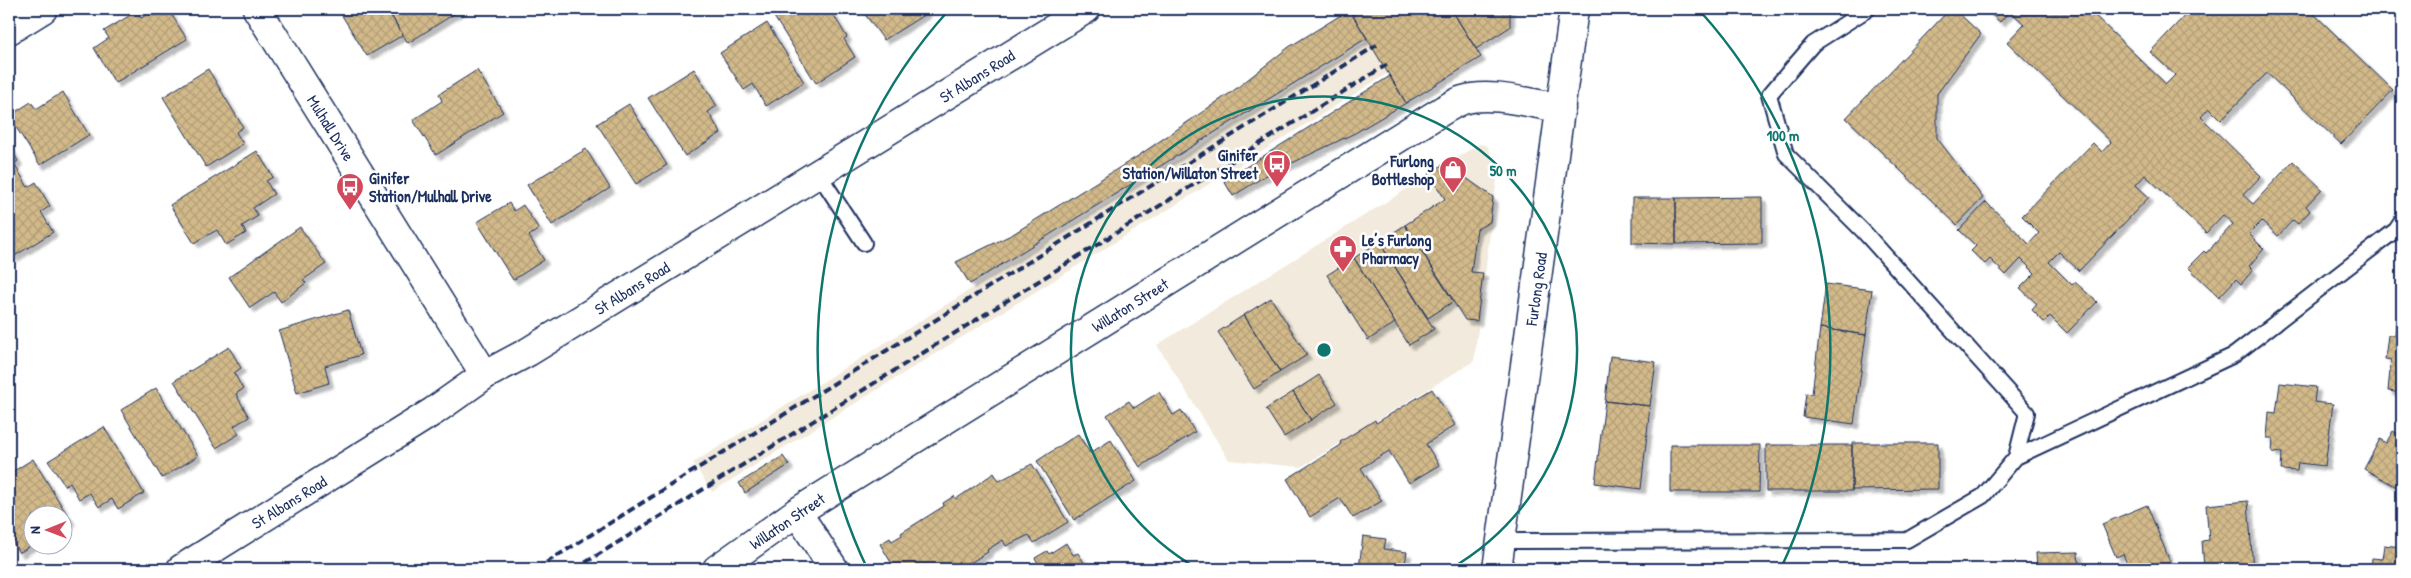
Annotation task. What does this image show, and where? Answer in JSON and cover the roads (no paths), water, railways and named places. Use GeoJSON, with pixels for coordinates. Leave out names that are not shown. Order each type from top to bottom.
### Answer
{"type":"FeatureCollection","features":[{"type":"Feature","properties":{"kind":"main road"},"geometry":{"type":"LineString","coordinates":[[9,30],[43,9]]}},
{"type":"Feature","properties":{"kind":"main road","name":"Mulhall Drive"},"geometry":{"type":"LineString","coordinates":[[257,9],[485,376]]}},
{"type":"Feature","properties":{"kind":"main road","name":"St Albans Road"},"geometry":{"type":"LineString","coordinates":[[181,569],[434,411],[485,376],[537,347],[1086,9]]}},
{"type":"Feature","properties":{"kind":"main road","name":"Furlong Road"},"geometry":{"type":"LineString","coordinates":[[1498,569],[1574,9]]}},
{"type":"Feature","properties":{"kind":"main road","name":"Willaton Street"},"geometry":{"type":"LineString","coordinates":[[717,569],[797,512],[1445,109],[1463,100],[1476,98],[1506,99],[1561,108]]}},
{"type":"Feature","properties":{"kind":"main road"},"geometry":{"type":"LineString","coordinates":[[797,512],[834,569]]}},
{"type":"Feature","properties":{"kind":"lane"},"geometry":{"type":"LineString","coordinates":[[1868,9],[1813,44],[1769,95],[1786,154],[1864,232],[2027,413],[2016,457]]}},
{"type":"Feature","properties":{"kind":"lane"},"geometry":{"type":"LineString","coordinates":[[818,173],[864,243]]}},
{"type":"Feature","properties":{"kind":"lane"},"geometry":{"type":"LineString","coordinates":[[1502,541],[1907,540],[1983,496],[2016,457],[2234,355],[2396,230],[2402,221]]}},
{"type":"Feature","properties":{"kind":"railway"},"geometry":{"type":"LineString","coordinates":[[536,569],[1377,45]]}},
{"type":"Feature","properties":{"kind":"railway"},"geometry":{"type":"LineString","coordinates":[[575,569],[1388,64]]}},
{"type":"Feature","properties":{"kind":"place","name":"Ginifer Station/Willaton Street"},"geometry":{"type":"Point","coordinates":[1277,188]}},
{"type":"Feature","properties":{"kind":"place","name":"Furlong Bottleshop"},"geometry":{"type":"Point","coordinates":[1453,194]}},
{"type":"Feature","properties":{"kind":"place","name":"Ginifer Station/Mulhall Drive"},"geometry":{"type":"Point","coordinates":[350,211]}},
{"type":"Feature","properties":{"kind":"place","name":"Le’s Furlong Pharmacy"},"geometry":{"type":"Point","coordinates":[1343,273]}}]}
